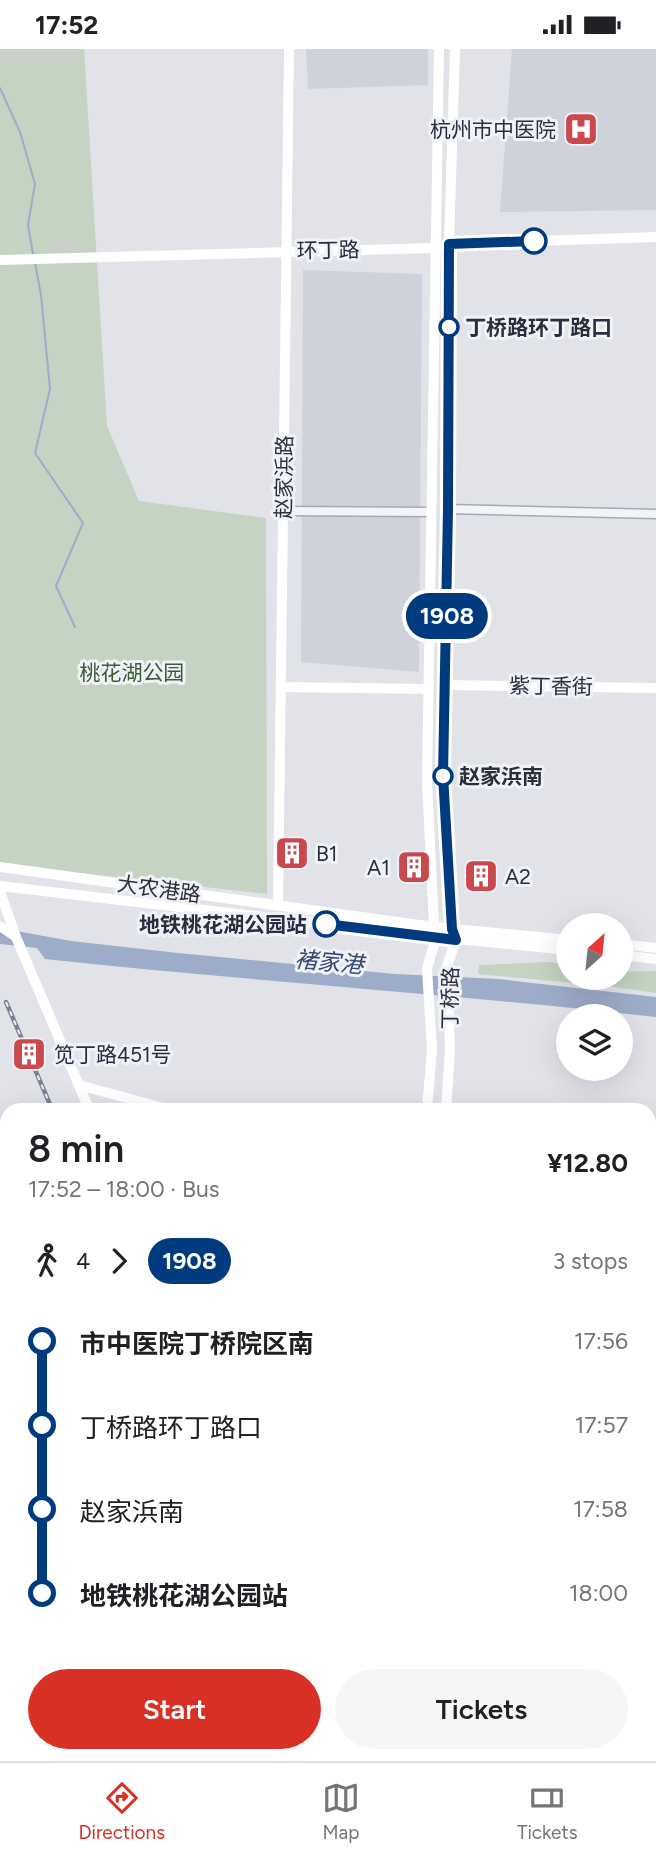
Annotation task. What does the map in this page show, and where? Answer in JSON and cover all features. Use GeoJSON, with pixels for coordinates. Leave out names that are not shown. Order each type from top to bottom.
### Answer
{"type":"FeatureCollection","features":[{"type":"Feature","properties":{"kind":"main road","name":"赵家浜路"},"geometry":{"type":"LineString","coordinates":[[278,905],[289,49]]}},
{"type":"Feature","properties":{"kind":"main road","name":"丁桥路"},"geometry":{"type":"LineString","coordinates":[[428,1103],[432,1049],[427,969],[435,932],[427,782],[439,49]]}},
{"type":"Feature","properties":{"kind":"main road","name":"丁桥路"},"geometry":{"type":"LineString","coordinates":[[446,1103],[450,1050],[447,966],[454,934],[443,775],[449,244],[455,49]]}},
{"type":"Feature","properties":{"kind":"main road","name":"环丁路"},"geometry":{"type":"LineString","coordinates":[[0,260],[434,248],[449,244],[656,237]]}},
{"type":"Feature","properties":{"kind":"main road","name":"紫丁香街"},"geometry":{"type":"LineString","coordinates":[[446,685],[656,688]]}},
{"type":"Feature","properties":{"kind":"main road"},"geometry":{"type":"LineString","coordinates":[[281,687],[428,689]]}},
{"type":"Feature","properties":{"kind":"main road","name":"大农港路"},"geometry":{"type":"LineString","coordinates":[[0,867],[278,905],[435,932]]}},
{"type":"Feature","properties":{"kind":"main road","name":"大农港路"},"geometry":{"type":"LineString","coordinates":[[0,885],[454,934],[556,948]]}},
{"type":"Feature","properties":{"kind":"main road"},"geometry":{"type":"LineString","coordinates":[[0,892],[16,937],[86,1103]]}},
{"type":"Feature","properties":{"kind":"main road"},"geometry":{"type":"LineString","coordinates":[[0,926],[16,937]]}},
{"type":"Feature","properties":{"kind":"main road","name":"大农港路"},"geometry":{"type":"LineString","coordinates":[[454,934],[556,939]]}},
{"type":"Feature","properties":{"kind":"main road"},"geometry":{"type":"LineString","coordinates":[[634,945],[656,947]]}},
{"type":"Feature","properties":{"kind":"main road"},"geometry":{"type":"LineString","coordinates":[[634,956],[656,959]]}},
{"type":"Feature","properties":{"kind":"main road"},"geometry":{"type":"LineString","coordinates":[[79,1085],[143,1103]]}},
{"type":"Feature","properties":{"kind":"street"},"geometry":{"type":"LineString","coordinates":[[448,509],[656,513]]}},
{"type":"Feature","properties":{"kind":"street"},"geometry":{"type":"LineString","coordinates":[[283,511],[431,512]]}},
{"type":"Feature","properties":{"kind":"shaded area"},"geometry":{"type":"Polygon","coordinates":[[[306,49],[428,49],[428,85],[308,89],[306,49]]]}},
{"type":"Feature","properties":{"kind":"shaded area","name":"杭州市中医院"},"geometry":{"type":"Polygon","coordinates":[[[512,49],[656,49],[656,210],[500,212],[512,49]]]}},
{"type":"Feature","properties":{"kind":"shaded area"},"geometry":{"type":"Polygon","coordinates":[[[303,270],[422,274],[419,672],[301,662],[303,270]]]}},
{"type":"Feature","properties":{"kind":"green space","name":"桃花湖公园"},"geometry":{"type":"Polygon","coordinates":[[[0,49],[84,49],[107,426],[139,501],[266,518],[267,894],[0,864],[0,49]]]}},
{"type":"Feature","properties":{"kind":"green space"},"geometry":{"type":"Polygon","coordinates":[[[556,963],[556,981],[478,974],[479,965],[556,963]]]}},
{"type":"Feature","properties":{"kind":"green space"},"geometry":{"type":"Polygon","coordinates":[[[656,971],[656,993],[634,990],[634,972],[656,971]]]}},
{"type":"Feature","properties":{"kind":"water"},"geometry":{"type":"Polygon","coordinates":[[[0,928],[71,941],[178,953],[395,974],[498,979],[556,986],[556,991],[603,991],[656,997],[656,1017],[633,1015],[633,1004],[556,1004],[556,1007],[198,974],[45,959],[37,948],[0,944],[0,928]]]}},
{"type":"Feature","properties":{"kind":"waterway"},"geometry":{"type":"LineString","coordinates":[[0,88],[20,132],[35,184],[28,225],[33,254]]}},
{"type":"Feature","properties":{"kind":"waterway"},"geometry":{"type":"LineString","coordinates":[[35,263],[41,295],[50,389],[35,453],[83,523],[56,586],[75,627]]}},
{"type":"Feature","properties":{"kind":"railway"},"geometry":{"type":"LineString","coordinates":[[6,1002],[49,1103]]}},
{"type":"Feature","properties":{"kind":"bus line","name":"1908"},"geometry":{"type":"LineString","coordinates":[[326,924],[456,940],[452,929],[443,775],[449,244],[534,241]]}},
{"type":"Feature","properties":{"kind":"place","name":"杭州市中医院"},"geometry":{"type":"Point","coordinates":[581,129]}},
{"type":"Feature","properties":{"kind":"place","name":"丁桥路环丁路口"},"geometry":{"type":"Point","coordinates":[449,327]}},
{"type":"Feature","properties":{"kind":"place","name":"赵家浜南"},"geometry":{"type":"Point","coordinates":[443,776]}},
{"type":"Feature","properties":{"kind":"place","name":"B1"},"geometry":{"type":"Point","coordinates":[292,853]}},
{"type":"Feature","properties":{"kind":"place","name":"A1"},"geometry":{"type":"Point","coordinates":[414,867]}},
{"type":"Feature","properties":{"kind":"place","name":"A2"},"geometry":{"type":"Point","coordinates":[481,876]}},
{"type":"Feature","properties":{"kind":"place","name":"地铁桃花湖公园站"},"geometry":{"type":"Point","coordinates":[326,924]}},
{"type":"Feature","properties":{"kind":"place","name":"笕丁路451号"},"geometry":{"type":"Point","coordinates":[29,1054]}},
{"type":"Feature","properties":{"kind":"water label","name":"褚家港"},"geometry":{"type":"Point","coordinates":[329,962]}}]}
